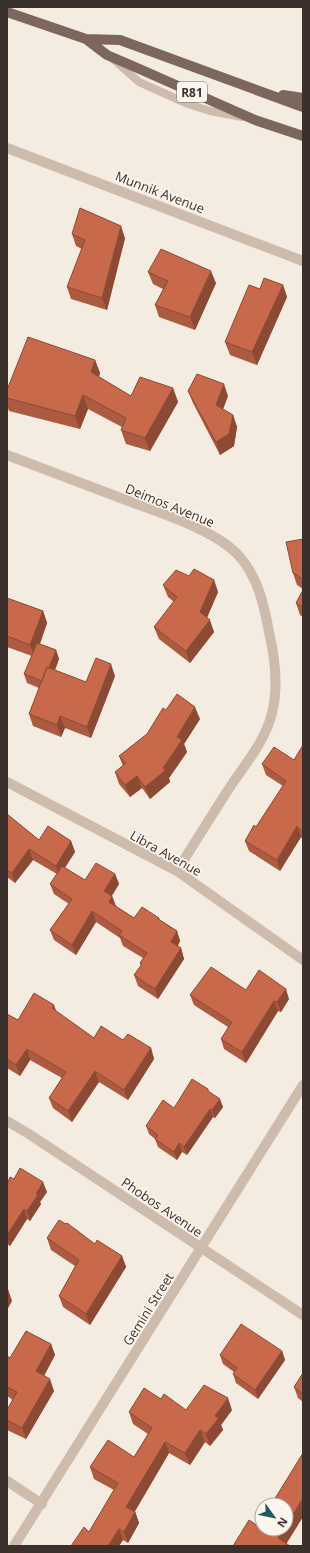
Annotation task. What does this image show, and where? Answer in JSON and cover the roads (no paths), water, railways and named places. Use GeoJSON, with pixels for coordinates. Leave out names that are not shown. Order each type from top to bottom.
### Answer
{"type":"FeatureCollection","features":[{"type":"Feature","properties":{"kind":"main road","name":"R81"},"geometry":{"type":"LineString","coordinates":[[7,12],[86,39],[108,54],[255,120],[303,136]]}},
{"type":"Feature","properties":{"kind":"main road","name":"R81"},"geometry":{"type":"LineString","coordinates":[[86,39],[120,40],[303,107]]}},
{"type":"Feature","properties":{"kind":"main road"},"geometry":{"type":"LineString","coordinates":[[265,93],[303,98]]}},
{"type":"Feature","properties":{"kind":"street","name":"Munnik Avenue"},"geometry":{"type":"LineString","coordinates":[[7,148],[303,261]]}},
{"type":"Feature","properties":{"kind":"street","name":"Deimos Avenue"},"geometry":{"type":"LineString","coordinates":[[7,455],[204,531],[224,543],[240,557],[256,582],[262,600],[274,654],[276,677],[272,713],[248,762],[177,871]]}},
{"type":"Feature","properties":{"kind":"street","name":"Libra Avenue"},"geometry":{"type":"LineString","coordinates":[[7,782],[177,871],[303,960]]}},
{"type":"Feature","properties":{"kind":"street","name":"Gemini Street"},"geometry":{"type":"LineString","coordinates":[[14,1546],[42,1504],[303,1086]]}},
{"type":"Feature","properties":{"kind":"street","name":"Phobos Avenue"},"geometry":{"type":"LineString","coordinates":[[7,1121],[36,1138],[303,1315]]}},
{"type":"Feature","properties":{"kind":"street"},"geometry":{"type":"LineString","coordinates":[[7,1481],[42,1504]]}}]}
